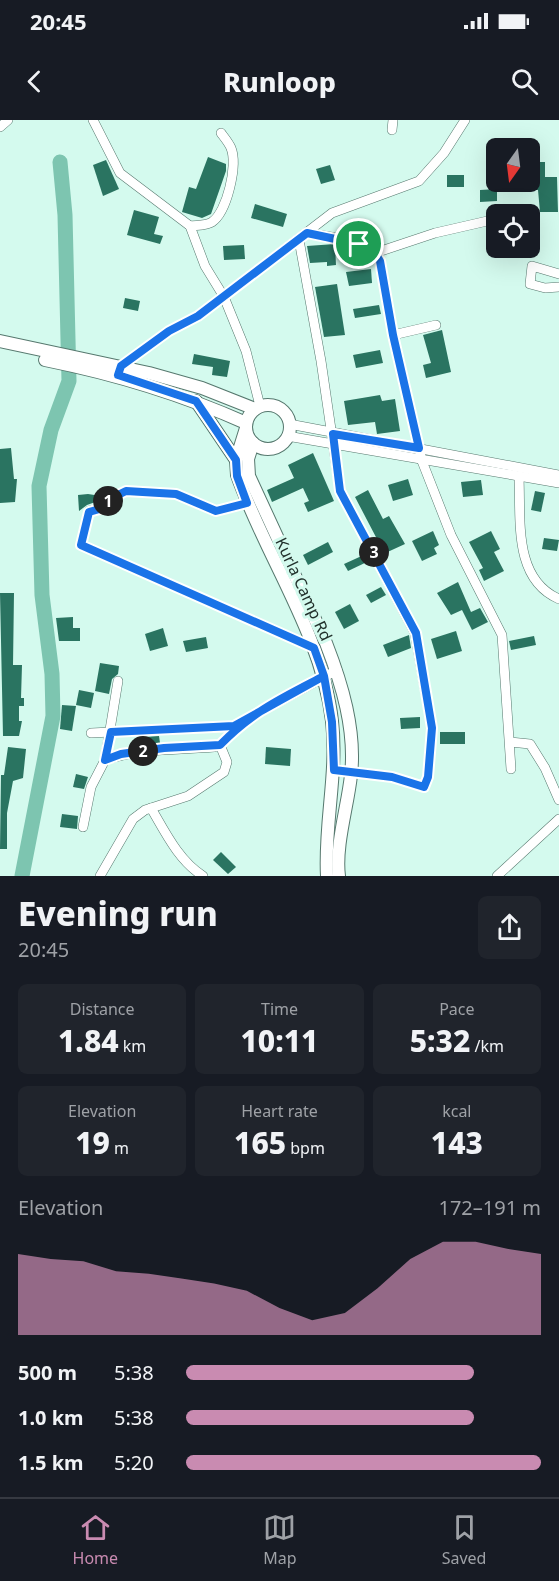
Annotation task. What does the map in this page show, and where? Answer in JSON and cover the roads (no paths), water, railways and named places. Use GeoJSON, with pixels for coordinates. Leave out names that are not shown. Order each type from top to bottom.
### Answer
{"type":"FeatureCollection","features":[{"type":"Feature","properties":{"kind":"main road"},"geometry":{"type":"LineString","coordinates":[[0,341],[37,354]]}},
{"type":"Feature","properties":{"kind":"main road"},"geometry":{"type":"LineString","coordinates":[[0,350],[92,364],[202,388],[257,407],[270,405],[279,408],[286,415],[288,430],[275,447],[264,448],[254,443],[246,426],[196,401],[119,370]]}},
{"type":"Feature","properties":{"kind":"main road"},"geometry":{"type":"LineString","coordinates":[[196,401],[236,460]]}},
{"type":"Feature","properties":{"kind":"main road","name":"Kurla Camp Rd"},"geometry":{"type":"LineString","coordinates":[[257,407],[246,426],[236,460],[237,476],[247,503],[314,648],[324,676],[332,722],[334,770],[327,876]]}},
{"type":"Feature","properties":{"kind":"main road","name":"Kurla Camp Rd"},"geometry":{"type":"LineString","coordinates":[[254,443],[248,459],[249,476],[337,670],[349,718],[351,771],[338,868],[339,876]]}},
{"type":"Feature","properties":{"kind":"street"},"geometry":{"type":"LineString","coordinates":[[0,126],[8,120]]}},
{"type":"Feature","properties":{"kind":"street"},"geometry":{"type":"LineString","coordinates":[[93,120],[120,173],[190,226],[205,266],[224,297],[246,351],[257,407]]}},
{"type":"Feature","properties":{"kind":"street"},"geometry":{"type":"LineString","coordinates":[[119,370],[169,331],[198,316],[224,297],[332,213],[419,181],[444,153],[465,120]]}},
{"type":"Feature","properties":{"kind":"street"},"geometry":{"type":"LineString","coordinates":[[190,226],[214,221],[222,211],[228,195],[233,158],[231,148],[220,133]]}},
{"type":"Feature","properties":{"kind":"street"},"geometry":{"type":"LineString","coordinates":[[375,253],[435,233],[486,221]]}},
{"type":"Feature","properties":{"kind":"street"},"geometry":{"type":"LineString","coordinates":[[310,230],[359,244],[375,253],[380,261],[393,335],[422,461],[451,535],[501,635],[511,769]]}},
{"type":"Feature","properties":{"kind":"street"},"geometry":{"type":"LineString","coordinates":[[298,240],[333,434],[332,446],[340,491],[416,633],[432,728],[428,777],[424,787],[392,777],[334,770]]}},
{"type":"Feature","properties":{"kind":"street"},"geometry":{"type":"LineString","coordinates":[[559,274],[532,266],[530,284],[545,288],[559,287]]}},
{"type":"Feature","properties":{"kind":"street"},"geometry":{"type":"LineString","coordinates":[[393,335],[436,325]]}},
{"type":"Feature","properties":{"kind":"street"},"geometry":{"type":"LineString","coordinates":[[288,430],[333,434],[419,448],[559,475]]}},
{"type":"Feature","properties":{"kind":"street"},"geometry":{"type":"LineString","coordinates":[[288,430],[332,446],[559,483]]}},
{"type":"Feature","properties":{"kind":"street"},"geometry":{"type":"LineString","coordinates":[[490,472],[493,462]]}},
{"type":"Feature","properties":{"kind":"street"},"geometry":{"type":"LineString","coordinates":[[519,478],[525,562],[539,586],[559,599]]}},
{"type":"Feature","properties":{"kind":"street"},"geometry":{"type":"LineString","coordinates":[[247,503],[216,511],[176,494],[126,491],[112,498],[103,508],[89,512],[81,545],[314,648]]}},
{"type":"Feature","properties":{"kind":"street"},"geometry":{"type":"LineString","coordinates":[[91,733],[226,727],[243,722],[337,670]]}},
{"type":"Feature","properties":{"kind":"street"},"geometry":{"type":"LineString","coordinates":[[83,827],[91,787],[105,760],[118,681]]}},
{"type":"Feature","properties":{"kind":"street"},"geometry":{"type":"LineString","coordinates":[[105,760],[121,754],[164,748],[220,745],[243,722]]}},
{"type":"Feature","properties":{"kind":"street"},"geometry":{"type":"LineString","coordinates":[[510,742],[530,744],[545,768],[559,800]]}},
{"type":"Feature","properties":{"kind":"street"},"geometry":{"type":"LineString","coordinates":[[100,876],[133,819],[151,808],[188,796],[224,772],[227,762],[220,745]]}},
{"type":"Feature","properties":{"kind":"street"},"geometry":{"type":"LineString","coordinates":[[151,808],[172,844],[192,870],[204,876]]}},
{"type":"Feature","properties":{"kind":"street"},"geometry":{"type":"LineString","coordinates":[[497,876],[559,819]]}},
{"type":"Feature","properties":{"kind":"waterway"},"geometry":{"type":"LineString","coordinates":[[22,876],[53,716],[52,674],[42,595],[39,486],[51,430],[69,381],[65,215],[60,162]]}}]}
